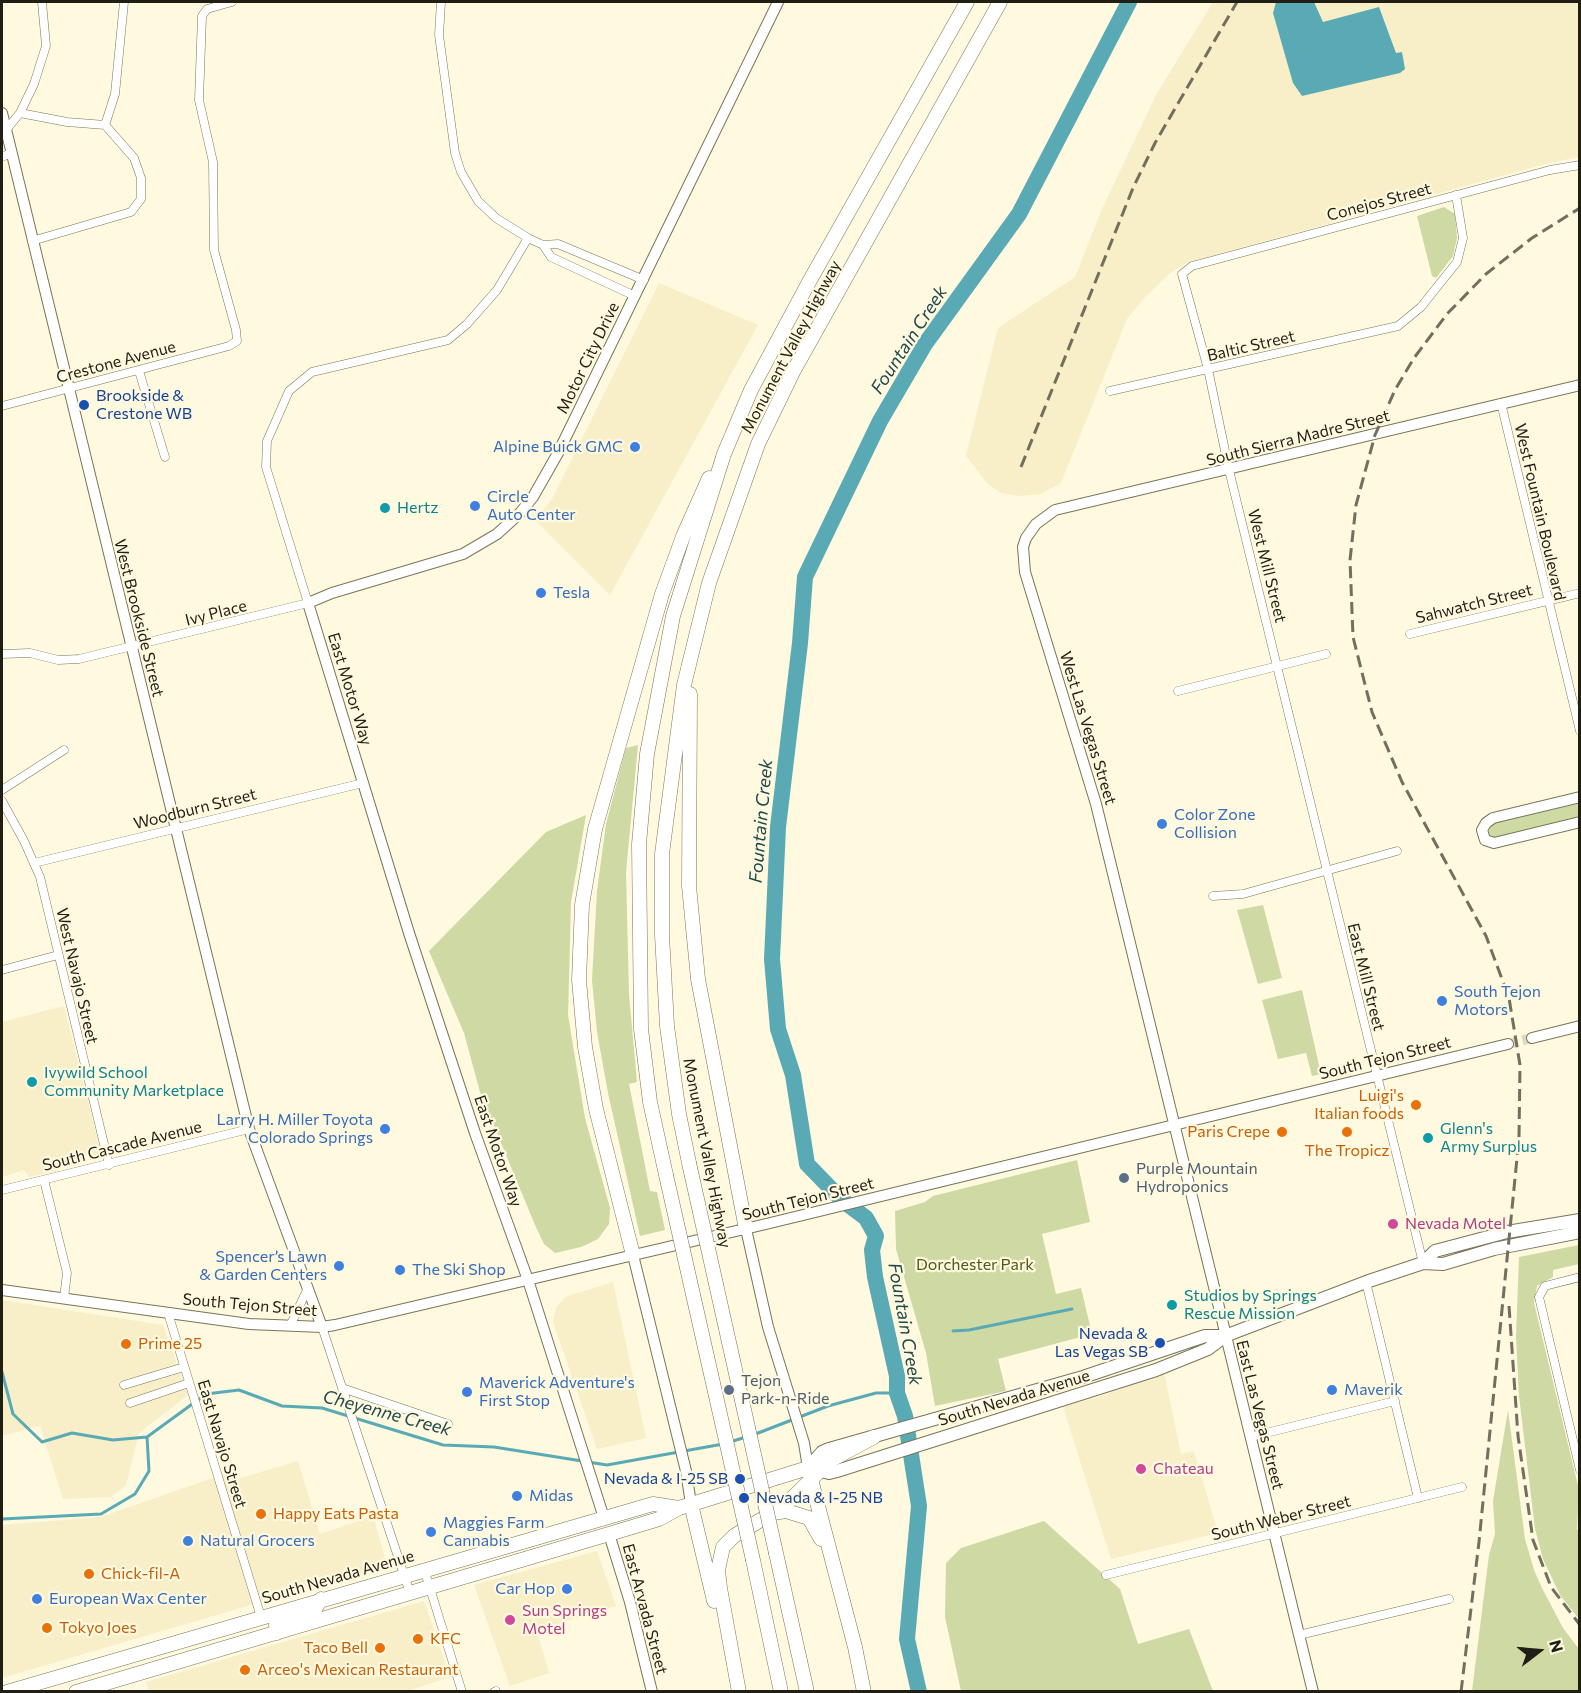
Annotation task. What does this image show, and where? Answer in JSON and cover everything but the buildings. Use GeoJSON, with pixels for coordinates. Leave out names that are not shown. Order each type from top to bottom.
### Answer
{"type":"FeatureCollection","features":[{"type":"Feature","properties":{"kind":"highway","name":"Monument Valley Highway"},"geometry":{"type":"LineString","coordinates":[[781,1692],[650,1102],[641,1029],[639,844],[647,754],[673,616],[707,505],[734,428],[751,390],[809,282],[967,2]]}},
{"type":"Feature","properties":{"kind":"highway","name":"Monument Valley Highway"},"geometry":{"type":"LineString","coordinates":[[807,1692],[679,1114],[667,1026],[662,935],[662,854],[678,722],[692,647],[709,583],[758,444],[794,370],[1000,2]]}},
{"type":"Feature","properties":{"kind":"highway"},"geometry":{"type":"LineString","coordinates":[[633,1255],[596,1109],[585,1047],[579,980],[582,905],[595,829],[662,594],[696,504],[734,428]]}},
{"type":"Feature","properties":{"kind":"highway"},"geometry":{"type":"LineString","coordinates":[[692,647],[688,765],[692,914],[698,979],[746,1229]]}},
{"type":"Feature","properties":{"kind":"highway"},"geometry":{"type":"LineString","coordinates":[[738,1692],[720,1588],[720,1557],[723,1547],[734,1536],[791,1500],[812,1472],[874,1437]]}},
{"type":"Feature","properties":{"kind":"highway"},"geometry":{"type":"LineString","coordinates":[[812,1472],[864,1692]]}},
{"type":"Feature","properties":{"kind":"highway","name":"South Nevada Avenue"},"geometry":{"type":"LineString","coordinates":[[76,1692],[659,1519],[685,1506],[812,1472]]}},
{"type":"Feature","properties":{"kind":"highway","name":"South Nevada Avenue"},"geometry":{"type":"LineString","coordinates":[[7,1692],[653,1504],[685,1506]]}},
{"type":"Feature","properties":{"kind":"highway"},"geometry":{"type":"LineString","coordinates":[[685,1506],[738,1692]]}},
{"type":"Feature","properties":{"kind":"highway"},"geometry":{"type":"LineString","coordinates":[[771,1513],[786,1511],[798,1513],[809,1518],[816,1528],[850,1627]]}},
{"type":"Feature","properties":{"kind":"highway"},"geometry":{"type":"LineString","coordinates":[[277,1633],[276,1625],[280,1621],[313,1612],[321,1599]]}},
{"type":"Feature","properties":{"kind":"highway"},"geometry":{"type":"LineString","coordinates":[[218,1650],[231,1637],[250,1632],[261,1617]]}},
{"type":"Feature","properties":{"kind":"main road","name":"South Nevada Avenue"},"geometry":{"type":"LineString","coordinates":[[1423,1263],[1435,1251],[1508,1232],[1580,1220]]}},
{"type":"Feature","properties":{"kind":"main road","name":"South Nevada Avenue"},"geometry":{"type":"LineString","coordinates":[[833,1460],[973,1428],[1155,1370],[1208,1349],[1225,1336],[1366,1282],[1423,1263],[1443,1264],[1494,1249],[1580,1232]]}},
{"type":"Feature","properties":{"kind":"main road","name":"South Nevada Avenue"},"geometry":{"type":"LineString","coordinates":[[874,1437],[1083,1377],[1205,1336],[1225,1336]]}},
{"type":"Feature","properties":{"kind":"street"},"geometry":{"type":"LineString","coordinates":[[6,130],[20,113],[36,78],[46,45],[42,2]]}},
{"type":"Feature","properties":{"kind":"street"},"geometry":{"type":"LineString","coordinates":[[105,125],[115,94],[124,2]]}},
{"type":"Feature","properties":{"kind":"street","name":"Crestone Avenue"},"geometry":{"type":"LineString","coordinates":[[2,406],[229,346],[237,341],[214,250],[214,172],[199,100],[202,16],[207,9],[232,2]]}},
{"type":"Feature","properties":{"kind":"street"},"geometry":{"type":"LineString","coordinates":[[441,2],[439,35],[455,153],[461,172],[478,201],[495,218],[528,238],[543,245],[558,244],[644,280]]}},
{"type":"Feature","properties":{"kind":"street","name":"Motor City Drive"},"geometry":{"type":"LineString","coordinates":[[308,603],[332,593],[463,554],[497,534],[520,513],[554,461],[778,2]]}},
{"type":"Feature","properties":{"kind":"street","name":"West Brookside Street"},"geometry":{"type":"LineString","coordinates":[[2,113],[6,130],[6,155],[32,241],[249,1129],[322,1327]]}},
{"type":"Feature","properties":{"kind":"street"},"geometry":{"type":"LineString","coordinates":[[20,113],[67,122],[105,125],[126,147],[138,166],[142,190],[137,206],[123,216],[32,241]]}},
{"type":"Feature","properties":{"kind":"street","name":"Conejos Street"},"geometry":{"type":"LineString","coordinates":[[1186,269],[1550,170],[1580,165]]}},
{"type":"Feature","properties":{"kind":"street","name":"Baltic Street"},"geometry":{"type":"LineString","coordinates":[[1110,391],[1398,326],[1421,307],[1457,262],[1463,238],[1456,195]]}},
{"type":"Feature","properties":{"kind":"street","name":"East Motor Way"},"geometry":{"type":"LineString","coordinates":[[528,238],[497,290],[467,324],[448,340],[312,372],[289,391],[267,441],[266,467],[363,783],[475,1133],[528,1280]]}},
{"type":"Feature","properties":{"kind":"street"},"geometry":{"type":"LineString","coordinates":[[543,245],[551,257],[635,296]]}},
{"type":"Feature","properties":{"kind":"street","name":"West Mill Street"},"geometry":{"type":"LineString","coordinates":[[1186,269],[1182,274],[1208,369],[1229,470],[1327,871]]}},
{"type":"Feature","properties":{"kind":"street"},"geometry":{"type":"LineString","coordinates":[[139,370],[165,457]]}},
{"type":"Feature","properties":{"kind":"street","name":"South Sierra Madre Street"},"geometry":{"type":"LineString","coordinates":[[1030,531],[1044,516],[1055,510],[1580,385]]}},
{"type":"Feature","properties":{"kind":"street","name":"West Fountain Boulevard"},"geometry":{"type":"LineString","coordinates":[[1501,404],[1546,601],[1580,731]]}},
{"type":"Feature","properties":{"kind":"street","name":"West Las Vegas Street"},"geometry":{"type":"LineString","coordinates":[[1030,531],[1023,547],[1025,572],[1096,804],[1127,936]]}},
{"type":"Feature","properties":{"kind":"street","name":"Sahwatch Street"},"geometry":{"type":"LineString","coordinates":[[1410,634],[1580,593]]}},
{"type":"Feature","properties":{"kind":"street","name":"Ivy Place"},"geometry":{"type":"LineString","coordinates":[[2,654],[30,653],[67,661],[308,603]]}},
{"type":"Feature","properties":{"kind":"street"},"geometry":{"type":"LineString","coordinates":[[1178,691],[1326,654]]}},
{"type":"Feature","properties":{"kind":"street"},"geometry":{"type":"LineString","coordinates":[[2,790],[64,750]]}},
{"type":"Feature","properties":{"kind":"street","name":"Woodburn Street"},"geometry":{"type":"LineString","coordinates":[[34,863],[363,783]]}},
{"type":"Feature","properties":{"kind":"street"},"geometry":{"type":"LineString","coordinates":[[1580,797],[1493,818],[1482,830],[1485,840],[1494,843],[1580,822]]}},
{"type":"Feature","properties":{"kind":"street","name":"West Navajo Street"},"geometry":{"type":"LineString","coordinates":[[2,801],[34,863],[109,1165]]}},
{"type":"Feature","properties":{"kind":"street"},"geometry":{"type":"LineString","coordinates":[[1213,896],[1243,894],[1397,850]]}},
{"type":"Feature","properties":{"kind":"street","name":"East Mill Street"},"geometry":{"type":"LineString","coordinates":[[1327,871],[1423,1263]]}},
{"type":"Feature","properties":{"kind":"street","name":"East Las Vegas Street"},"geometry":{"type":"LineString","coordinates":[[1127,936],[1313,1692]]}},
{"type":"Feature","properties":{"kind":"street"},"geometry":{"type":"LineString","coordinates":[[2,970],[58,955]]}},
{"type":"Feature","properties":{"kind":"street"},"geometry":{"type":"LineString","coordinates":[[1532,1038],[1580,1026]]}},
{"type":"Feature","properties":{"kind":"street","name":"South Tejon Street"},"geometry":{"type":"LineString","coordinates":[[2,1290],[238,1323],[322,1327],[382,1316],[1508,1044]]}},
{"type":"Feature","properties":{"kind":"street","name":"South Cascade Avenue"},"geometry":{"type":"LineString","coordinates":[[2,1190],[249,1129]]}},
{"type":"Feature","properties":{"kind":"street"},"geometry":{"type":"LineString","coordinates":[[44,1180],[67,1273],[64,1298]]}},
{"type":"Feature","properties":{"kind":"street"},"geometry":{"type":"LineString","coordinates":[[746,1229],[768,1327],[812,1472]]}},
{"type":"Feature","properties":{"kind":"street"},"geometry":{"type":"LineString","coordinates":[[633,1255],[686,1471],[685,1506]]}},
{"type":"Feature","properties":{"kind":"street"},"geometry":{"type":"LineString","coordinates":[[1580,1277],[1548,1285],[1541,1290],[1539,1299],[1580,1470]]}},
{"type":"Feature","properties":{"kind":"street"},"geometry":{"type":"LineString","coordinates":[[528,1280],[604,1518]]}},
{"type":"Feature","properties":{"kind":"street"},"geometry":{"type":"LineString","coordinates":[[1366,1282],[1418,1498]]}},
{"type":"Feature","properties":{"kind":"street"},"geometry":{"type":"LineString","coordinates":[[290,1326],[308,1288]]}},
{"type":"Feature","properties":{"kind":"street","name":"East Navajo Street"},"geometry":{"type":"LineString","coordinates":[[168,1313],[261,1617]]}},
{"type":"Feature","properties":{"kind":"street"},"geometry":{"type":"LineString","coordinates":[[322,1327],[410,1593]]}},
{"type":"Feature","properties":{"kind":"street"},"geometry":{"type":"LineString","coordinates":[[124,1385],[184,1367]]}},
{"type":"Feature","properties":{"kind":"street"},"geometry":{"type":"LineString","coordinates":[[130,1403],[189,1383]]}},
{"type":"Feature","properties":{"kind":"street"},"geometry":{"type":"LineString","coordinates":[[342,1388],[448,1424]]}},
{"type":"Feature","properties":{"kind":"street"},"geometry":{"type":"LineString","coordinates":[[1250,1437],[1395,1401]]}},
{"type":"Feature","properties":{"kind":"street","name":"South Weber Street"},"geometry":{"type":"LineString","coordinates":[[1106,1575],[1462,1487]]}},
{"type":"Feature","properties":{"kind":"street","name":"East Arvada Street"},"geometry":{"type":"LineString","coordinates":[[609,1534],[630,1602],[652,1692]]}},
{"type":"Feature","properties":{"kind":"street"},"geometry":{"type":"LineString","coordinates":[[424,1569],[462,1692]]}},
{"type":"Feature","properties":{"kind":"street"},"geometry":{"type":"LineString","coordinates":[[1299,1635],[1449,1599]]}},
{"type":"Feature","properties":{"kind":"shaded area"},"geometry":{"type":"Polygon","coordinates":[[[1213,2],[1579,2],[1579,157],[1545,164],[1186,263],[1169,274],[1144,298],[1127,319],[1061,483],[1041,494],[1019,496],[1001,493],[988,484],[966,456],[998,328],[1075,277],[1102,209],[1156,95],[1213,2]]]}},
{"type":"Feature","properties":{"kind":"shaded area","name":"Alpine Buick GMC"},"geometry":{"type":"Polygon","coordinates":[[[659,283],[758,325],[610,595],[535,520],[552,499],[659,283]]]}},
{"type":"Feature","properties":{"kind":"shaded area"},"geometry":{"type":"Polygon","coordinates":[[[64,1006],[101,1153],[93,1161],[88,1156],[55,1164],[60,1170],[29,1177],[24,1170],[2,1177],[2,1022],[64,1006]]]}},
{"type":"Feature","properties":{"kind":"shaded area"},"geometry":{"type":"Polygon","coordinates":[[[613,1282],[646,1438],[597,1449],[553,1322],[556,1308],[565,1297],[613,1282]]]}},
{"type":"Feature","properties":{"kind":"shaded area"},"geometry":{"type":"Polygon","coordinates":[[[2,1300],[163,1325],[188,1395],[139,1433],[126,1485],[111,1497],[63,1499],[40,1426],[2,1436],[2,1300]]]}},
{"type":"Feature","properties":{"kind":"shaded area","name":"Chateau"},"geometry":{"type":"Polygon","coordinates":[[[1164,1372],[1181,1454],[1194,1451],[1218,1533],[1111,1559],[1063,1407],[1102,1396],[1164,1372]]]}},
{"type":"Feature","properties":{"kind":"shaded area"},"geometry":{"type":"Polygon","coordinates":[[[298,1461],[320,1534],[373,1516],[387,1565],[2,1678],[2,1525],[101,1517],[224,1474],[227,1482],[298,1461]]]}},
{"type":"Feature","properties":{"kind":"shaded area"},"geometry":{"type":"Polygon","coordinates":[[[597,1551],[616,1606],[538,1630],[529,1604],[549,1673],[510,1686],[474,1585],[597,1551]]]}},
{"type":"Feature","properties":{"kind":"shaded area"},"geometry":{"type":"Polygon","coordinates":[[[424,1601],[450,1677],[405,1692],[149,1691],[146,1682],[424,1601]]]}},
{"type":"Feature","properties":{"kind":"green space"},"geometry":{"type":"Polygon","coordinates":[[[1444,207],[1455,214],[1457,238],[1453,256],[1436,278],[1432,276],[1417,216],[1444,207]]]}},
{"type":"Feature","properties":{"kind":"green space"},"geometry":{"type":"Polygon","coordinates":[[[638,745],[626,872],[629,995],[637,1082],[629,1084],[650,1191],[657,1192],[665,1230],[640,1236],[608,1093],[597,1032],[592,980],[597,891],[606,824],[626,748],[638,745]]]}},
{"type":"Feature","properties":{"kind":"green space"},"geometry":{"type":"Polygon","coordinates":[[[1579,803],[1579,817],[1496,838],[1488,834],[1491,824],[1579,803]]]}},
{"type":"Feature","properties":{"kind":"green space"},"geometry":{"type":"Polygon","coordinates":[[[586,815],[571,902],[568,1015],[585,1118],[610,1208],[609,1224],[598,1239],[581,1247],[555,1253],[544,1244],[535,1225],[480,1092],[464,1033],[429,951],[546,832],[586,815]]]}},
{"type":"Feature","properties":{"kind":"green space"},"geometry":{"type":"Polygon","coordinates":[[[1263,905],[1282,978],[1258,984],[1237,910],[1263,905]]]}},
{"type":"Feature","properties":{"kind":"green space"},"geometry":{"type":"Polygon","coordinates":[[[1302,990],[1321,1074],[1312,1076],[1306,1053],[1278,1059],[1262,1000],[1302,990]]]}},
{"type":"Feature","properties":{"kind":"green space","name":"Dorchester Park"},"geometry":{"type":"Polygon","coordinates":[[[1077,1160],[1090,1222],[1042,1234],[1056,1294],[1081,1288],[1092,1334],[998,1359],[1006,1391],[935,1406],[926,1353],[896,1249],[895,1211],[925,1202],[933,1196],[1077,1160]]]}},
{"type":"Feature","properties":{"kind":"green space"},"geometry":{"type":"Polygon","coordinates":[[[1579,1245],[1579,1264],[1553,1270],[1553,1277],[1537,1286],[1534,1303],[1579,1490],[1577,1529],[1580,1534],[1579,1619],[1560,1595],[1543,1559],[1535,1529],[1519,1396],[1516,1336],[1519,1257],[1579,1245]]]}},
{"type":"Feature","properties":{"kind":"green space"},"geometry":{"type":"Polygon","coordinates":[[[1508,1410],[1525,1539],[1542,1588],[1563,1628],[1579,1649],[1579,1691],[1472,1691],[1489,1555],[1495,1534],[1493,1501],[1508,1410]]]}},
{"type":"Feature","properties":{"kind":"green space"},"geometry":{"type":"Polygon","coordinates":[[[1044,1521],[1120,1589],[1138,1644],[1189,1629],[1213,1691],[961,1691],[945,1617],[946,1563],[961,1548],[1044,1521]]]}},
{"type":"Feature","properties":{"kind":"water"},"geometry":{"type":"Polygon","coordinates":[[[1276,2],[1314,2],[1323,22],[1379,7],[1396,53],[1402,52],[1405,69],[1400,73],[1302,96],[1293,83],[1273,13],[1276,2]]]}},
{"type":"Feature","properties":{"kind":"waterway","name":"Fountain Creek"},"geometry":{"type":"LineString","coordinates":[[919,1692],[907,1639],[919,1506],[905,1416],[897,1393],[897,1376],[875,1277],[872,1250],[876,1236],[866,1218],[842,1200],[807,1164],[793,1075],[778,1029],[772,959],[778,827],[800,643],[805,577],[880,421],[925,344],[1019,214],[1129,2]]}},
{"type":"Feature","properties":{"kind":"waterway"},"geometry":{"type":"LineString","coordinates":[[953,1331],[969,1330],[1072,1309]]}},
{"type":"Feature","properties":{"kind":"waterway"},"geometry":{"type":"LineString","coordinates":[[2,1372],[13,1414],[42,1442],[72,1433],[113,1440],[147,1437]]}},
{"type":"Feature","properties":{"kind":"waterway","name":"Cheyenne Creek"},"geometry":{"type":"LineString","coordinates":[[2,1519],[101,1514],[135,1494],[149,1471],[147,1437],[206,1394],[239,1390],[282,1406],[322,1408],[443,1445],[494,1447],[582,1461]]}},
{"type":"Feature","properties":{"kind":"waterway","name":"Cheyenne Creek"},"geometry":{"type":"LineString","coordinates":[[753,1435],[828,1406],[876,1393],[897,1393]]}},
{"type":"Feature","properties":{"kind":"waterway","name":"Cheyenne Creek"},"geometry":{"type":"LineString","coordinates":[[730,1442],[746,1437]]}},
{"type":"Feature","properties":{"kind":"waterway","name":"Cheyenne Creek"},"geometry":{"type":"LineString","coordinates":[[588,1462],[607,1465],[723,1444]]}},
{"type":"Feature","properties":{"kind":"tunnel"},"geometry":{"type":"LineString","coordinates":[[1508,1044],[1532,1038]]}},
{"type":"Feature","properties":{"kind":"railway"},"geometry":{"type":"LineString","coordinates":[[1021,467],[1133,188],[1155,143],[1237,2]]}},
{"type":"Feature","properties":{"kind":"railway"},"geometry":{"type":"LineString","coordinates":[[1461,1692],[1479,1542],[1519,1138],[1520,1065],[1509,998],[1486,936],[1402,782],[1372,712],[1353,637],[1350,560],[1356,505],[1375,435],[1395,390],[1414,358],[1447,314],[1486,274],[1532,238],[1580,208]]}},
{"type":"Feature","properties":{"kind":"railway"},"geometry":{"type":"LineString","coordinates":[[1509,1306],[1518,1436],[1533,1540],[1551,1587],[1580,1625]]}},
{"type":"Feature","properties":{"kind":"place","name":"Brookside & Crestone WB"},"geometry":{"type":"Point","coordinates":[84,405]}},
{"type":"Feature","properties":{"kind":"place","name":"Alpine Buick GMC"},"geometry":{"type":"Point","coordinates":[635,447]}},
{"type":"Feature","properties":{"kind":"place","name":"Circle Auto Center"},"geometry":{"type":"Point","coordinates":[475,506]}},
{"type":"Feature","properties":{"kind":"place","name":"Hertz"},"geometry":{"type":"Point","coordinates":[385,508]}},
{"type":"Feature","properties":{"kind":"place","name":"Tesla"},"geometry":{"type":"Point","coordinates":[541,593]}},
{"type":"Feature","properties":{"kind":"place","name":"Color Zone Collision"},"geometry":{"type":"Point","coordinates":[1162,824]}},
{"type":"Feature","properties":{"kind":"place","name":"South Tejon Motors"},"geometry":{"type":"Point","coordinates":[1442,1001]}},
{"type":"Feature","properties":{"kind":"place","name":"Ivywild School Community Marketplace"},"geometry":{"type":"Point","coordinates":[32,1082]}},
{"type":"Feature","properties":{"kind":"place","name":"Luigi's Italian foods"},"geometry":{"type":"Point","coordinates":[1416,1105]}},
{"type":"Feature","properties":{"kind":"place","name":"Larry H. Miller Toyota Colorado Springs"},"geometry":{"type":"Point","coordinates":[385,1129]}},
{"type":"Feature","properties":{"kind":"place","name":"Paris Crepe"},"geometry":{"type":"Point","coordinates":[1282,1132]}},
{"type":"Feature","properties":{"kind":"place","name":"The Tropicz"},"geometry":{"type":"Point","coordinates":[1347,1132]}},
{"type":"Feature","properties":{"kind":"place","name":"Glenn's Army Surplus"},"geometry":{"type":"Point","coordinates":[1428,1138]}},
{"type":"Feature","properties":{"kind":"place","name":"Purple Mountain Hydroponics"},"geometry":{"type":"Point","coordinates":[1124,1178]}},
{"type":"Feature","properties":{"kind":"place","name":"Nevada Motel"},"geometry":{"type":"Point","coordinates":[1393,1224]}},
{"type":"Feature","properties":{"kind":"place","name":"Spencer’s Lawn & Garden Centers"},"geometry":{"type":"Point","coordinates":[339,1266]}},
{"type":"Feature","properties":{"kind":"place","name":"The Ski Shop"},"geometry":{"type":"Point","coordinates":[400,1270]}},
{"type":"Feature","properties":{"kind":"place","name":"Studios by Springs Rescue Mission"},"geometry":{"type":"Point","coordinates":[1172,1305]}},
{"type":"Feature","properties":{"kind":"place","name":"Nevada & Las Vegas SB"},"geometry":{"type":"Point","coordinates":[1160,1343]}},
{"type":"Feature","properties":{"kind":"place","name":"Prime 25"},"geometry":{"type":"Point","coordinates":[126,1344]}},
{"type":"Feature","properties":{"kind":"place","name":"Tejon Park-n-Ride"},"geometry":{"type":"Point","coordinates":[729,1390]}},
{"type":"Feature","properties":{"kind":"place","name":"Maverik"},"geometry":{"type":"Point","coordinates":[1332,1390]}},
{"type":"Feature","properties":{"kind":"place","name":"Maverick Adventure's First Stop"},"geometry":{"type":"Point","coordinates":[467,1392]}},
{"type":"Feature","properties":{"kind":"place","name":"Chateau"},"geometry":{"type":"Point","coordinates":[1141,1469]}},
{"type":"Feature","properties":{"kind":"place","name":"Nevada & I-25 SB"},"geometry":{"type":"Point","coordinates":[740,1479]}},
{"type":"Feature","properties":{"kind":"place","name":"Midas"},"geometry":{"type":"Point","coordinates":[517,1496]}},
{"type":"Feature","properties":{"kind":"place","name":"Nevada & I-25 NB"},"geometry":{"type":"Point","coordinates":[744,1498]}},
{"type":"Feature","properties":{"kind":"place","name":"Happy Eats Pasta"},"geometry":{"type":"Point","coordinates":[261,1514]}},
{"type":"Feature","properties":{"kind":"place","name":"Maggies Farm Cannabis"},"geometry":{"type":"Point","coordinates":[431,1532]}},
{"type":"Feature","properties":{"kind":"place","name":"Natural Grocers"},"geometry":{"type":"Point","coordinates":[188,1541]}},
{"type":"Feature","properties":{"kind":"place","name":"Chick-fil-A"},"geometry":{"type":"Point","coordinates":[89,1574]}},
{"type":"Feature","properties":{"kind":"place","name":"Car Hop"},"geometry":{"type":"Point","coordinates":[567,1589]}},
{"type":"Feature","properties":{"kind":"place","name":"European Wax Center"},"geometry":{"type":"Point","coordinates":[37,1599]}},
{"type":"Feature","properties":{"kind":"place","name":"Sun Springs Motel"},"geometry":{"type":"Point","coordinates":[510,1620]}},
{"type":"Feature","properties":{"kind":"place","name":"Tokyo Joes"},"geometry":{"type":"Point","coordinates":[47,1628]}},
{"type":"Feature","properties":{"kind":"place","name":"KFC"},"geometry":{"type":"Point","coordinates":[418,1639]}},
{"type":"Feature","properties":{"kind":"place","name":"Taco Bell"},"geometry":{"type":"Point","coordinates":[380,1648]}},
{"type":"Feature","properties":{"kind":"place","name":"Arceo's Mexican Restaurant"},"geometry":{"type":"Point","coordinates":[245,1670]}}]}
